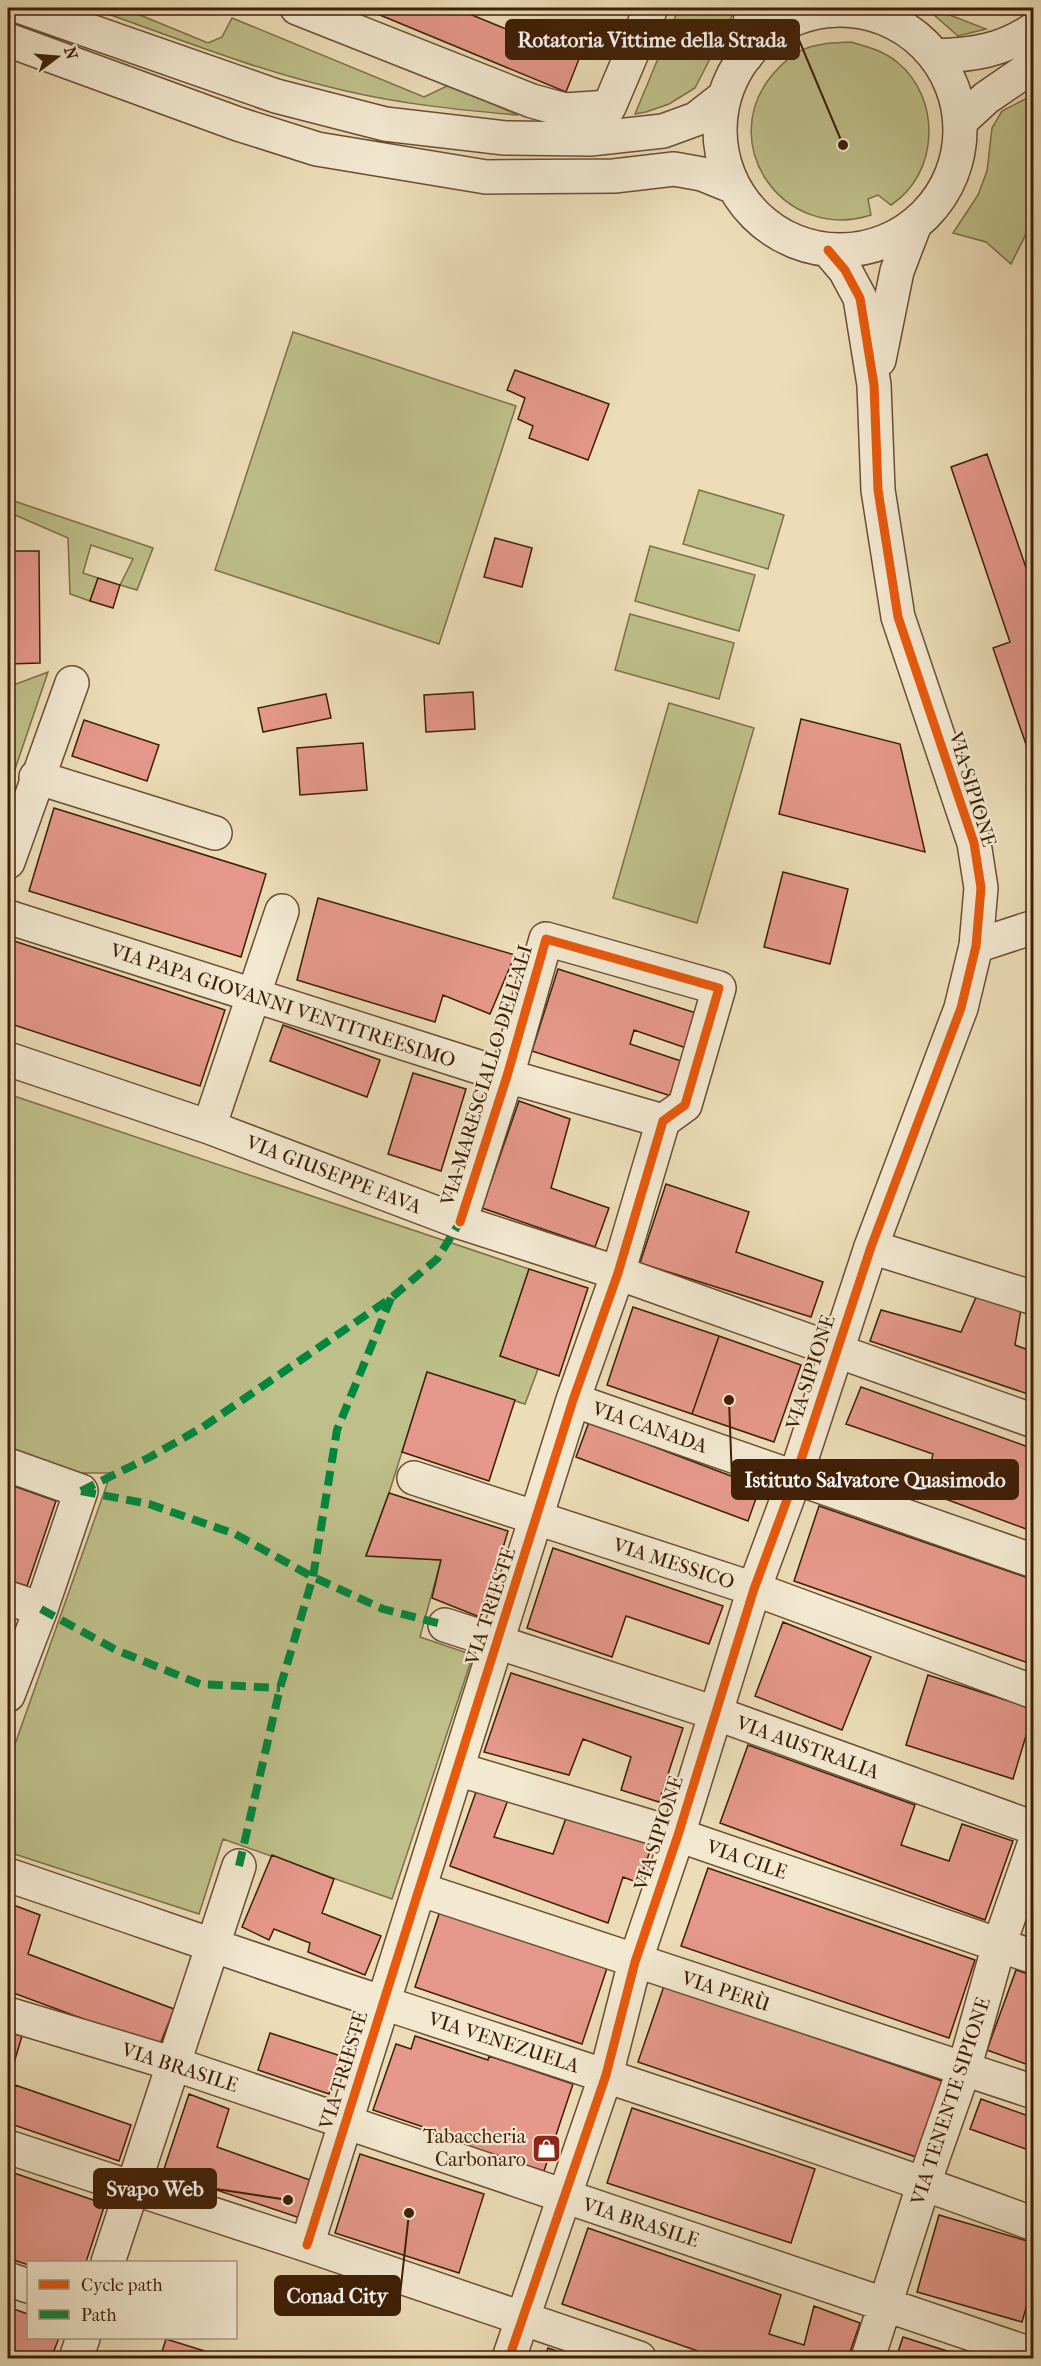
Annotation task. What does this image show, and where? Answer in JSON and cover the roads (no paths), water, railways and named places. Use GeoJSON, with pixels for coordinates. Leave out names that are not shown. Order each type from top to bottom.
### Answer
{"type":"FeatureCollection","features":[{"type":"Feature","properties":{"kind":"street"},"geometry":{"type":"LineString","coordinates":[[24,8],[276,96],[385,124],[505,138],[590,139],[663,131],[696,119],[724,97]]}},
{"type":"Feature","properties":{"kind":"street"},"geometry":{"type":"LineString","coordinates":[[297,8],[532,101],[565,110],[609,107],[651,8]]}},
{"type":"Feature","properties":{"kind":"street"},"geometry":{"type":"LineString","coordinates":[[746,56],[752,8]]}},
{"type":"Feature","properties":{"kind":"street"},"geometry":{"type":"LineString","coordinates":[[833,9],[863,12],[890,21],[914,36],[935,56],[952,87],[960,122],[958,151],[950,178],[936,203],[915,224],[889,240],[859,249],[828,250],[790,240],[758,218],[734,187],[723,158],[720,128],[724,97],[733,75],[746,56],[764,37],[785,23],[809,14],[833,9]]}},
{"type":"Feature","properties":{"kind":"street"},"geometry":{"type":"LineString","coordinates":[[935,56],[969,55],[1013,43],[1034,28]]}},
{"type":"Feature","properties":{"kind":"street"},"geometry":{"type":"LineString","coordinates":[[8,40],[238,124],[317,149],[486,177],[614,176],[674,169],[702,174],[734,187]]}},
{"type":"Feature","properties":{"kind":"street"},"geometry":{"type":"LineString","coordinates":[[960,122],[986,98],[1034,65]]}},
{"type":"Feature","properties":{"kind":"street"},"geometry":{"type":"LineString","coordinates":[[874,385],[897,271],[915,224]]}},
{"type":"Feature","properties":{"kind":"street"},"geometry":{"type":"LineString","coordinates":[[828,250],[845,270],[860,298],[874,385]]}},
{"type":"Feature","properties":{"kind":"street","name":"VIA SIPIONE"},"geometry":{"type":"LineString","coordinates":[[509,2358],[606,2074],[635,1962],[678,1835],[754,1589],[795,1478],[835,1350],[871,1247],[961,1008],[976,946],[981,888],[974,843],[898,617],[878,490],[874,385]]}},
{"type":"Feature","properties":{"kind":"street"},"geometry":{"type":"LineString","coordinates":[[8,862],[36,777],[72,683]]}},
{"type":"Feature","properties":{"kind":"street"},"geometry":{"type":"LineString","coordinates":[[36,777],[215,833]]}},
{"type":"Feature","properties":{"kind":"street"},"geometry":{"type":"LineString","coordinates":[[209,1127],[282,911]]}},
{"type":"Feature","properties":{"kind":"street","name":"VIA PAPA GIOVANNI VENTITREESIMO"},"geometry":{"type":"LineString","coordinates":[[8,917],[507,1076],[663,1121]]}},
{"type":"Feature","properties":{"kind":"street"},"geometry":{"type":"LineString","coordinates":[[976,946],[1034,927]]}},
{"type":"Feature","properties":{"kind":"street","name":"VIA MARESCIALLO DELL'ALI"},"geometry":{"type":"LineString","coordinates":[[460,1222],[507,1076],[546,939],[719,988],[685,1105],[663,1121]]}},
{"type":"Feature","properties":{"kind":"street","name":"VIA GIUSEPPE FAVA"},"geometry":{"type":"LineString","coordinates":[[8,1059],[209,1127],[460,1222],[618,1273],[1034,1421]]}},
{"type":"Feature","properties":{"kind":"street","name":"VIA TRIESTE"},"geometry":{"type":"LineString","coordinates":[[307,2245],[573,1400],[618,1273],[663,1121]]}},
{"type":"Feature","properties":{"kind":"street"},"geometry":{"type":"LineString","coordinates":[[871,1247],[1034,1298]]}},
{"type":"Feature","properties":{"kind":"street","name":"VIA CANADA"},"geometry":{"type":"LineString","coordinates":[[573,1400],[1034,1561]]}},
{"type":"Feature","properties":{"kind":"street"},"geometry":{"type":"LineString","coordinates":[[8,1465],[81,1491],[41,1609],[8,1695]]}},
{"type":"Feature","properties":{"kind":"street","name":"VIA MESSICO"},"geometry":{"type":"LineString","coordinates":[[414,1478],[754,1589],[1034,1692]]}},
{"type":"Feature","properties":{"kind":"street"},"geometry":{"type":"LineString","coordinates":[[8,1598],[41,1609]]}},
{"type":"Feature","properties":{"kind":"street","name":"VIA AUSTRALIA"},"geometry":{"type":"LineString","coordinates":[[445,1625],[714,1713],[1034,1828]]}},
{"type":"Feature","properties":{"kind":"street","name":"VIA CILE"},"geometry":{"type":"LineString","coordinates":[[457,1769],[678,1835],[1034,1957]]}},
{"type":"Feature","properties":{"kind":"street","name":"VIA TENENTE SIPIONE"},"geometry":{"type":"LineString","coordinates":[[868,2358],[924,2183],[964,2069],[999,1945],[1034,1845]]}},
{"type":"Feature","properties":{"kind":"street"},"geometry":{"type":"LineString","coordinates":[[108,2261],[239,1866]]}},
{"type":"Feature","properties":{"kind":"street","name":"VIA VENEZUELA"},"geometry":{"type":"LineString","coordinates":[[8,1875],[383,2003],[606,2074],[924,2183],[1034,2224]]}},
{"type":"Feature","properties":{"kind":"street","name":"VIA PERÙ"},"geometry":{"type":"LineString","coordinates":[[419,1889],[1034,2092]]}},
{"type":"Feature","properties":{"kind":"street","name":"VIA BRASILE"},"geometry":{"type":"LineString","coordinates":[[8,2014],[174,2064],[1032,2353]]}},
{"type":"Feature","properties":{"kind":"street"},"geometry":{"type":"LineString","coordinates":[[8,2147],[307,2245],[639,2358]]}},
{"type":"Feature","properties":{"kind":"street"},"geometry":{"type":"LineString","coordinates":[[8,2279],[27,2286]]}},
{"type":"Feature","properties":{"kind":"street"},"geometry":{"type":"LineString","coordinates":[[76,2358],[82,2339]]}},
{"type":"Feature","properties":{"kind":"place","name":"Rotatoria Vittime della Strada"},"geometry":{"type":"Point","coordinates":[843,145]}},
{"type":"Feature","properties":{"kind":"place","name":"Istituto Salvatore Quasimodo"},"geometry":{"type":"Point","coordinates":[729,1400]}},
{"type":"Feature","properties":{"kind":"place","name":"Tabaccheria Carbonaro"},"geometry":{"type":"Point","coordinates":[547,2148]}},
{"type":"Feature","properties":{"kind":"place","name":"Svapo Web"},"geometry":{"type":"Point","coordinates":[288,2200]}},
{"type":"Feature","properties":{"kind":"place","name":"Conad City"},"geometry":{"type":"Point","coordinates":[409,2213]}}]}
